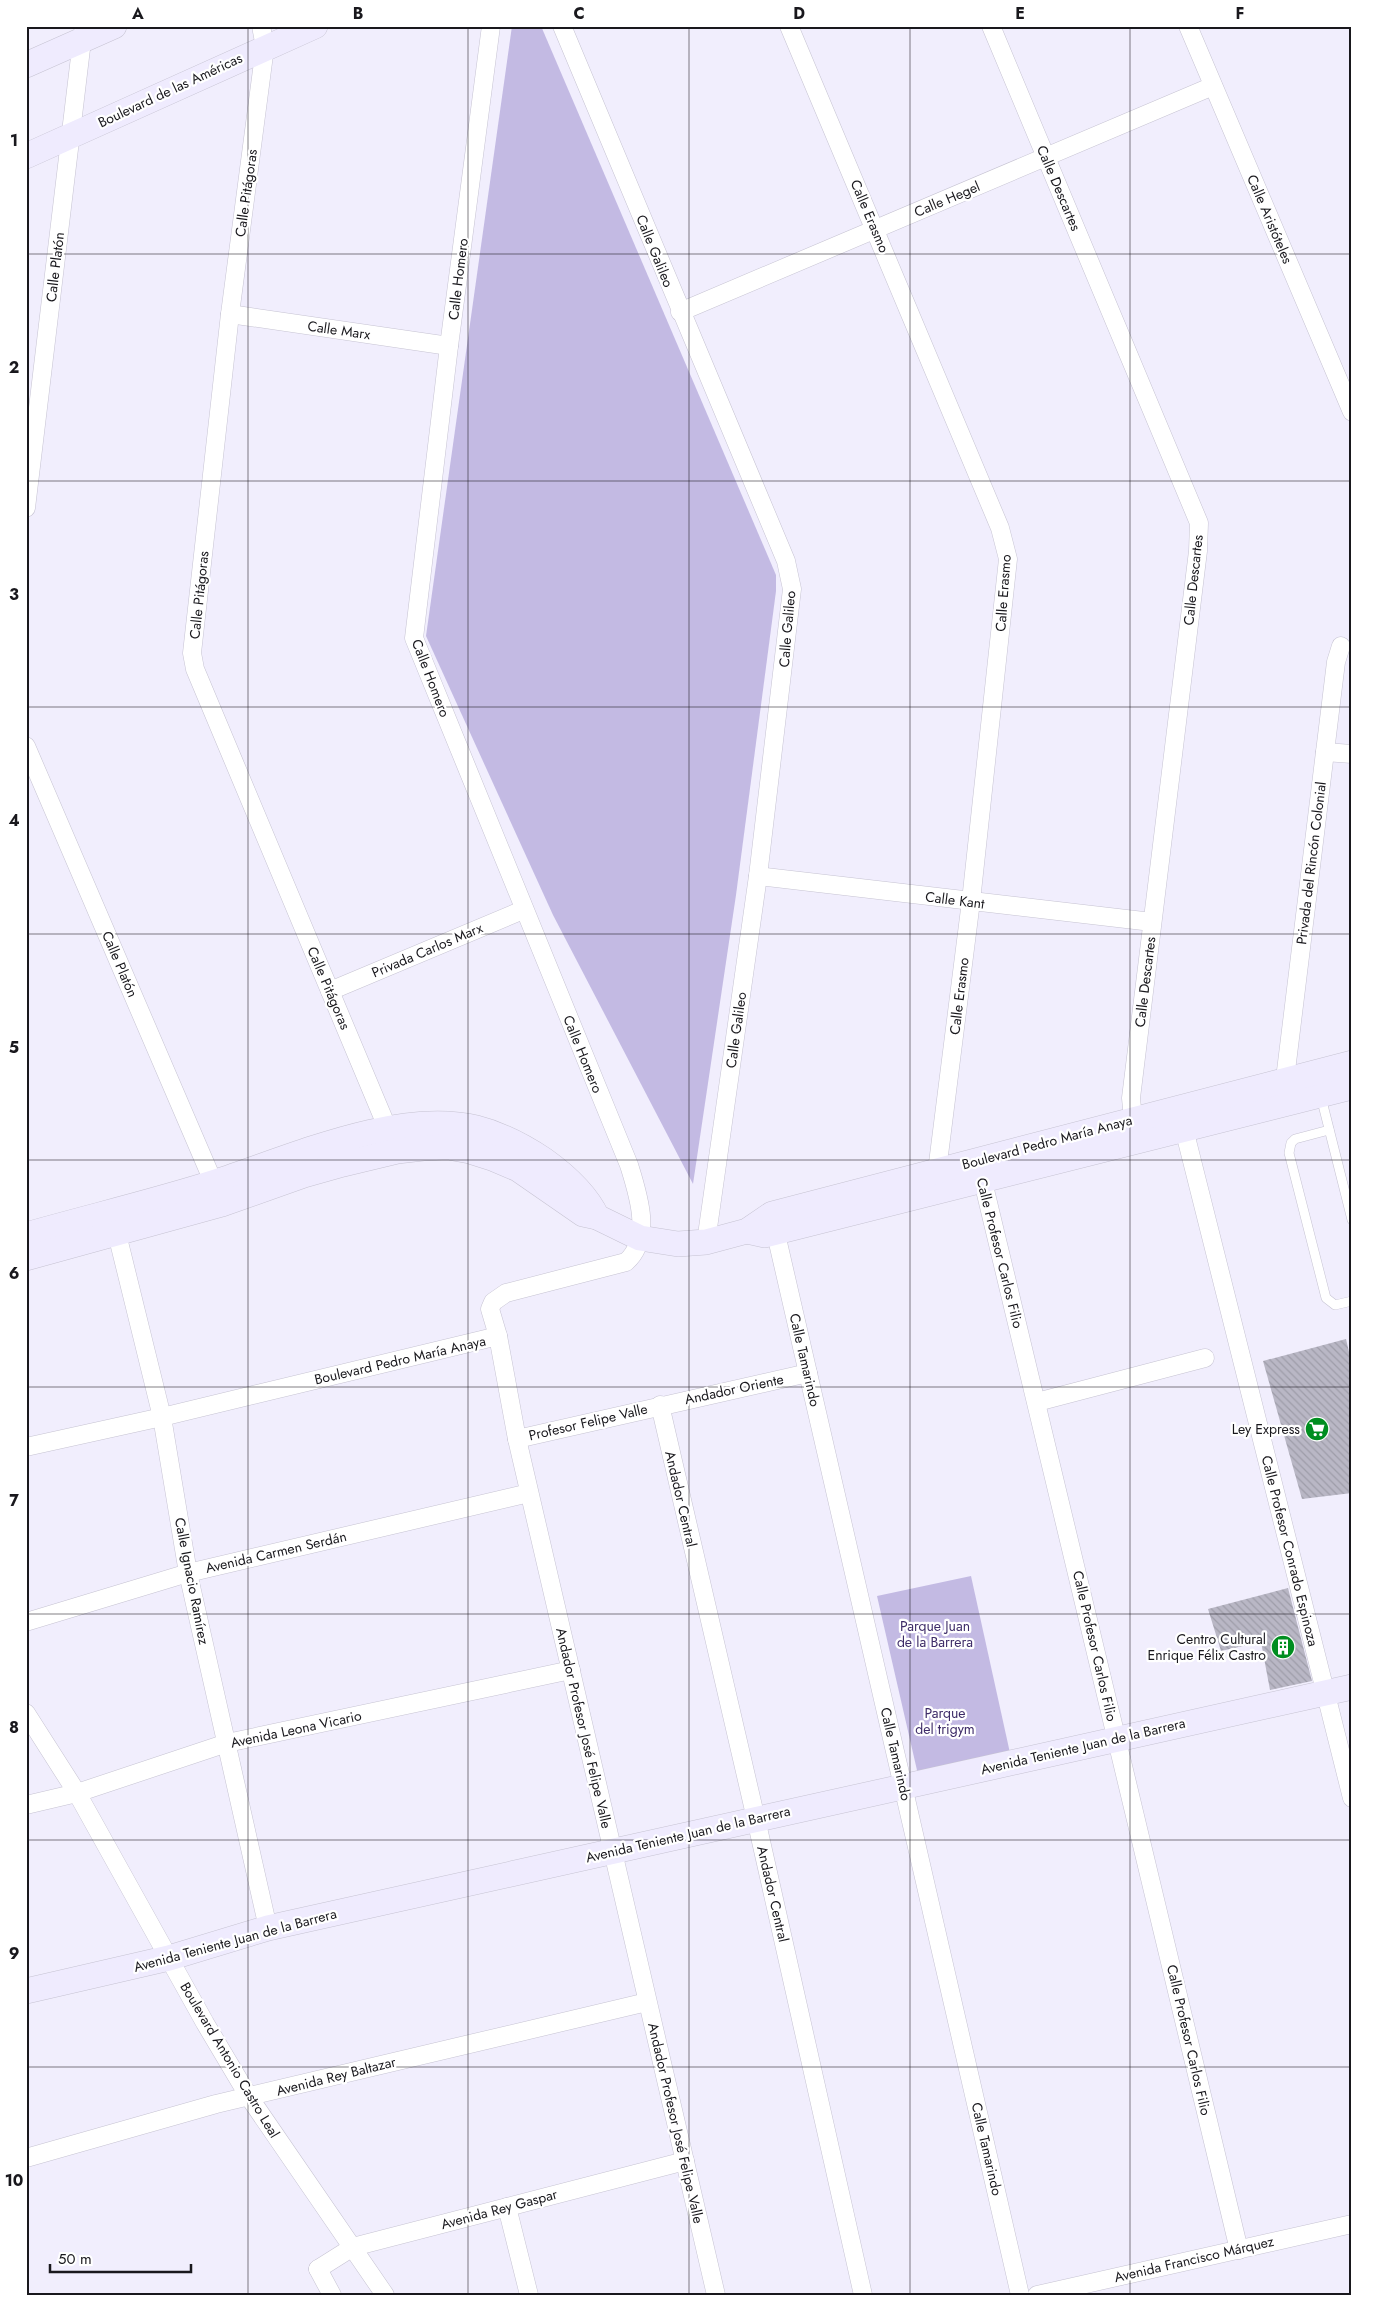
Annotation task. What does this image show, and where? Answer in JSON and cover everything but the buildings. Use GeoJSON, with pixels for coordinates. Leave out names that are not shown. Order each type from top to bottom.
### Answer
{"type":"FeatureCollection","features":[{"type":"Feature","properties":{"kind":"street"},"geometry":{"type":"LineString","coordinates":[[26,65],[84,32],[114,26]]}},
{"type":"Feature","properties":{"kind":"street","name":"Boulevard de las Américas"},"geometry":{"type":"LineString","coordinates":[[26,156],[71,136],[264,36],[315,26]]}},
{"type":"Feature","properties":{"kind":"street","name":"Calle Homero"},"geometry":{"type":"LineString","coordinates":[[491,26],[449,346],[414,638],[523,910],[629,1165],[637,1192],[640,1238]]}},
{"type":"Feature","properties":{"kind":"street","name":"Calle Galileo"},"geometry":{"type":"LineString","coordinates":[[562,26],[680,312],[786,561],[792,589],[758,876],[706,1242]]}},
{"type":"Feature","properties":{"kind":"street","name":"Calle Erasmo"},"geometry":{"type":"LineString","coordinates":[[789,26],[876,229],[1000,528],[1008,559],[971,902],[937,1171]]}},
{"type":"Feature","properties":{"kind":"street","name":"Calle Descartes"},"geometry":{"type":"LineString","coordinates":[[991,26],[1199,523],[1198,551],[1131,1098],[1134,1130]]}},
{"type":"Feature","properties":{"kind":"street","name":"Calle Aristóteles"},"geometry":{"type":"LineString","coordinates":[[1188,26],[1352,412]]}},
{"type":"Feature","properties":{"kind":"street","name":"Calle Platón"},"geometry":{"type":"LineString","coordinates":[[26,508],[84,32]]}},
{"type":"Feature","properties":{"kind":"street","name":"Calle Pitágoras"},"geometry":{"type":"LineString","coordinates":[[264,36],[230,314],[192,653],[195,668],[393,1140]]}},
{"type":"Feature","properties":{"kind":"street","name":"Calle Hegel"},"geometry":{"type":"LineString","coordinates":[[680,312],[1213,86]]}},
{"type":"Feature","properties":{"kind":"street","name":"Calle Marx"},"geometry":{"type":"LineString","coordinates":[[230,314],[449,346]]}},
{"type":"Feature","properties":{"kind":"street","name":"Privada del Rincón Colonial"},"geometry":{"type":"LineString","coordinates":[[1285,1080],[1336,662],[1341,646]]}},
{"type":"Feature","properties":{"kind":"street","name":"Calle Platón"},"geometry":{"type":"LineString","coordinates":[[26,746],[218,1193]]}},
{"type":"Feature","properties":{"kind":"street"},"geometry":{"type":"LineString","coordinates":[[1325,752],[1352,754]]}},
{"type":"Feature","properties":{"kind":"street","name":"Calle Kant"},"geometry":{"type":"LineString","coordinates":[[758,876],[1152,922]]}},
{"type":"Feature","properties":{"kind":"street","name":"Privada Carlos Marx"},"geometry":{"type":"LineString","coordinates":[[330,991],[523,910]]}},
{"type":"Feature","properties":{"kind":"street","name":"Boulevard Pedro María Anaya"},"geometry":{"type":"LineString","coordinates":[[1134,1130],[1184,1129],[1318,1083],[1352,1063]]}},
{"type":"Feature","properties":{"kind":"street","name":"Boulevard Pedro María Anaya"},"geometry":{"type":"LineString","coordinates":[[774,1223],[1134,1130],[1285,1080],[1352,1087]]}},
{"type":"Feature","properties":{"kind":"street"},"geometry":{"type":"LineString","coordinates":[[26,1258],[117,1234],[338,1141],[393,1140],[449,1125],[475,1128],[505,1138],[530,1151],[557,1169],[590,1203],[597,1217],[640,1238]]}},
{"type":"Feature","properties":{"kind":"street","name":"Calle Profesor Conrado Espinoza"},"geometry":{"type":"LineString","coordinates":[[1184,1129],[1352,1798]]}},
{"type":"Feature","properties":{"kind":"street","name":"Boulevard Pedro María Anaya"},"geometry":{"type":"LineString","coordinates":[[26,1447],[162,1417],[498,1336],[490,1309],[499,1296],[626,1262],[635,1254],[640,1238],[678,1244],[706,1242],[774,1223],[937,1171],[980,1170]]}},
{"type":"Feature","properties":{"kind":"street","name":"Calle Profesor Carlos Filio"},"geometry":{"type":"LineString","coordinates":[[980,1170],[1239,2250]]}},
{"type":"Feature","properties":{"kind":"street"},"geometry":{"type":"LineString","coordinates":[[26,1235],[108,1211],[218,1193]]}},
{"type":"Feature","properties":{"kind":"street","name":"Calle Ignacio Ramírez"},"geometry":{"type":"LineString","coordinates":[[108,1211],[117,1234],[162,1417],[188,1573],[268,1928]]}},
{"type":"Feature","properties":{"kind":"street","name":"Calle Tamarindo"},"geometry":{"type":"LineString","coordinates":[[774,1223],[1020,2295]]}},
{"type":"Feature","properties":{"kind":"street","name":"Andador Profesor José Felipe Valle"},"geometry":{"type":"LineString","coordinates":[[498,1336],[517,1440],[716,2295]]}},
{"type":"Feature","properties":{"kind":"street"},"geometry":{"type":"LineString","coordinates":[[1037,1402],[1205,1358]]}},
{"type":"Feature","properties":{"kind":"street","name":"Andador Oriente"},"geometry":{"type":"LineString","coordinates":[[660,1405],[808,1373]]}},
{"type":"Feature","properties":{"kind":"street","name":"Profesor Felipe Valle"},"geometry":{"type":"LineString","coordinates":[[517,1440],[660,1405]]}},
{"type":"Feature","properties":{"kind":"street","name":"Andador Central"},"geometry":{"type":"LineString","coordinates":[[660,1405],[756,1819],[863,2295]]}},
{"type":"Feature","properties":{"kind":"street","name":"Avenida Carmen Serdán"},"geometry":{"type":"LineString","coordinates":[[26,1622],[188,1573],[529,1492]]}},
{"type":"Feature","properties":{"kind":"street","name":"Avenida Leona Vicario"},"geometry":{"type":"LineString","coordinates":[[26,1805],[77,1793],[227,1743],[571,1670]]}},
{"type":"Feature","properties":{"kind":"street","name":"Avenida Teniente Juan de la Barrera"},"geometry":{"type":"LineString","coordinates":[[26,1991],[170,1958],[268,1928],[1352,1687]]}},
{"type":"Feature","properties":{"kind":"street","name":"Boulevard Antonio Castro Leal"},"geometry":{"type":"LineString","coordinates":[[26,1713],[77,1793],[249,2097],[385,2295]]}},
{"type":"Feature","properties":{"kind":"street","name":"Avenida Rey Baltazar"},"geometry":{"type":"LineString","coordinates":[[26,2158],[249,2097],[647,2002]]}},
{"type":"Feature","properties":{"kind":"street","name":"Avenida Rey Gaspar"},"geometry":{"type":"LineString","coordinates":[[318,2269],[353,2247],[685,2161]]}},
{"type":"Feature","properties":{"kind":"street"},"geometry":{"type":"LineString","coordinates":[[507,2207],[529,2295]]}},
{"type":"Feature","properties":{"kind":"street","name":"Avenida Francisco Márquez"},"geometry":{"type":"LineString","coordinates":[[1037,2295],[1352,2224]]}},
{"type":"Feature","properties":{"kind":"street"},"geometry":{"type":"LineString","coordinates":[[318,2269],[321,2295]]}},
{"type":"Feature","properties":{"kind":"street"},"geometry":{"type":"LineString","coordinates":[[318,2269],[332,2295]]}},
{"type":"Feature","properties":{"kind":"lane"},"geometry":{"type":"LineString","coordinates":[[1318,1083],[1352,1220]]}},
{"type":"Feature","properties":{"kind":"lane"},"geometry":{"type":"LineString","coordinates":[[1330,1130],[1295,1139],[1291,1143],[1289,1153],[1326,1298],[1334,1305],[1352,1301]]}},
{"type":"Feature","properties":{"kind":"lane"},"geometry":{"type":"LineString","coordinates":[[1342,1178],[1352,1176]]}},
{"type":"Feature","properties":{"kind":"green space"},"geometry":{"type":"Polygon","coordinates":[[[512,26],[541,26],[776,575],[776,591],[736,895],[693,1184],[553,915],[426,636],[512,26]]]}},
{"type":"Feature","properties":{"kind":"green space","name":"Parque Juan de la Barrera"},"geometry":{"type":"Polygon","coordinates":[[[971,1576],[1010,1753],[919,1779],[877,1596],[971,1576]]]}},
{"type":"Feature","properties":{"kind":"place","name":"Ley Express"},"geometry":{"type":"Point","coordinates":[1317,1429]}},
{"type":"Feature","properties":{"kind":"place","name":"Centro Cultural Enrique Félix Castro"},"geometry":{"type":"Point","coordinates":[1283,1647]}},
{"type":"Feature","properties":{"kind":"park label","name":"Parque del trigym"},"geometry":{"type":"Point","coordinates":[945,1722]}}]}
